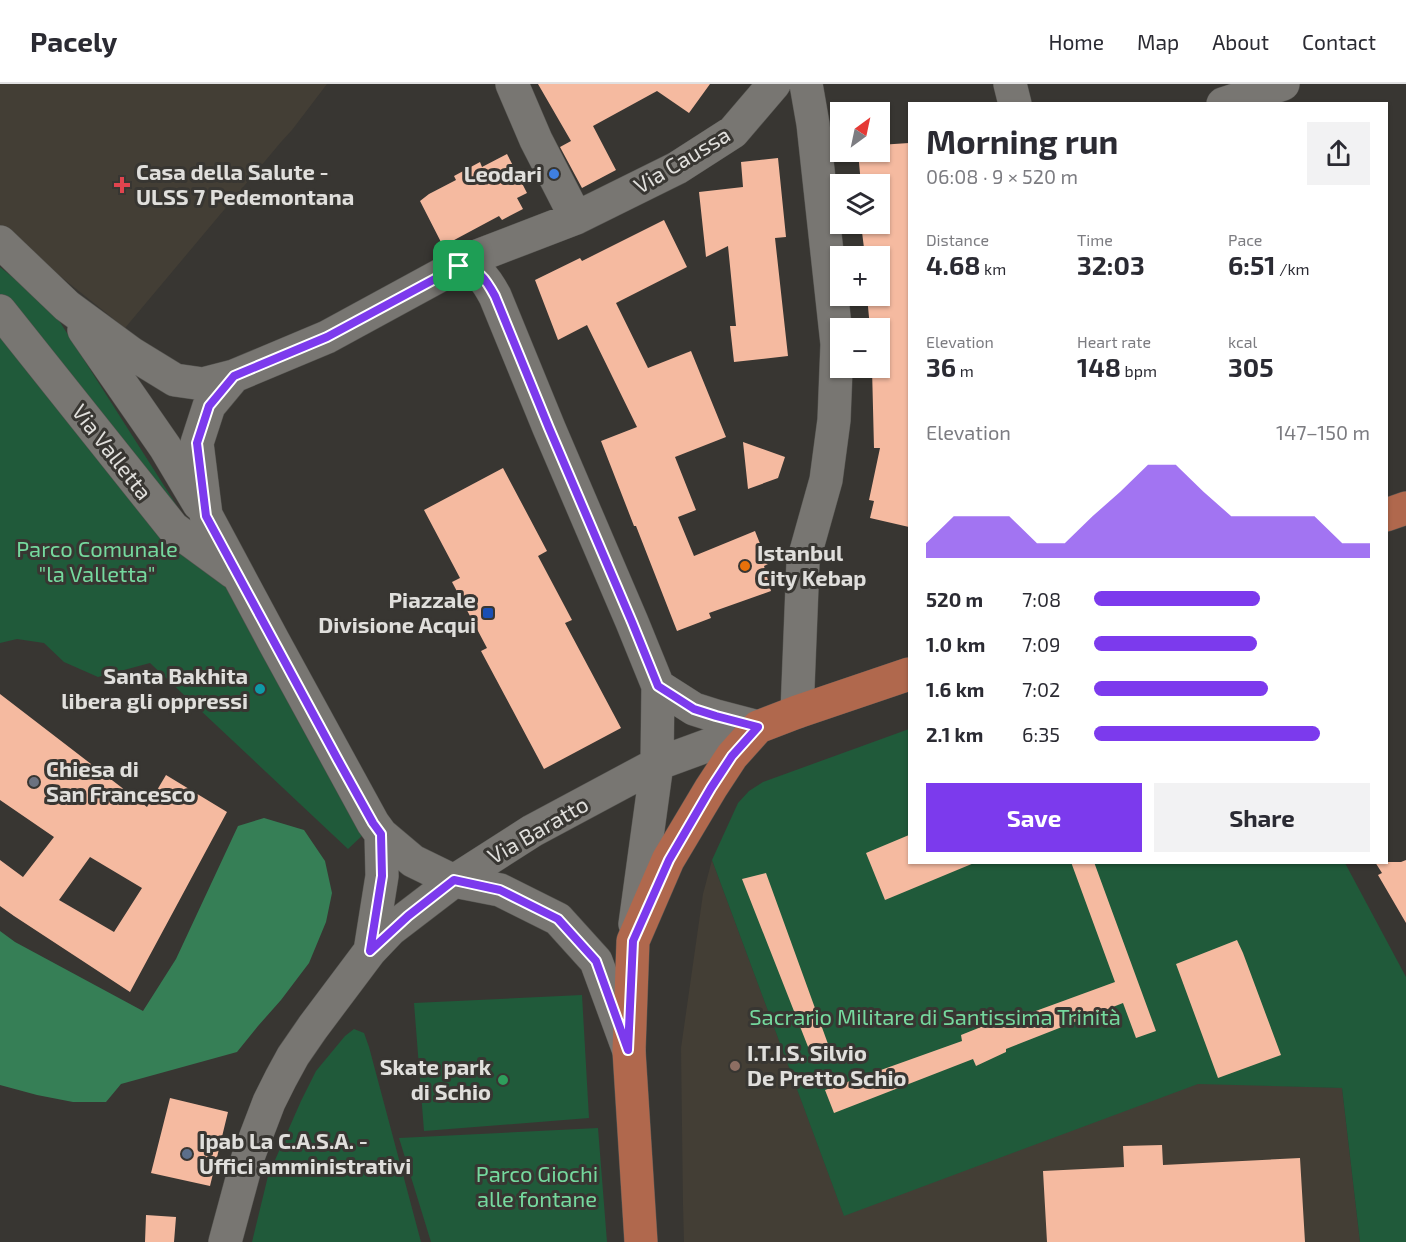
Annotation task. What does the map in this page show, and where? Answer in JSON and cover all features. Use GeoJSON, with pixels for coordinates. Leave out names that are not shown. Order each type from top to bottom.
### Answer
{"type":"FeatureCollection","features":[{"type":"Feature","properties":{"kind":"main road"},"geometry":{"type":"LineString","coordinates":[[1388,514],[1406,508]]}},
{"type":"Feature","properties":{"kind":"main road"},"geometry":{"type":"LineString","coordinates":[[641,1242],[628,1050],[633,941],[669,860],[732,756],[758,727],[908,675]]}},
{"type":"Feature","properties":{"kind":"street"},"geometry":{"type":"LineString","coordinates":[[512,84],[536,140],[576,218]]}},
{"type":"Feature","properties":{"kind":"street","name":"Via Caussa"},"geometry":{"type":"LineString","coordinates":[[459,266],[472,258],[576,218],[677,168],[733,132],[774,84]]}},
{"type":"Feature","properties":{"kind":"street"},"geometry":{"type":"LineString","coordinates":[[797,712],[803,562],[826,480],[834,420],[837,344],[813,124],[806,84]]}},
{"type":"Feature","properties":{"kind":"street"},"geometry":{"type":"LineString","coordinates":[[1010,84],[1014,102]]}},
{"type":"Feature","properties":{"kind":"street"},"geometry":{"type":"LineString","coordinates":[[1227,98],[1283,84]]}},
{"type":"Feature","properties":{"kind":"street"},"geometry":{"type":"LineString","coordinates":[[0,242],[67,306],[131,353],[175,380],[203,384],[234,376],[327,337],[459,266],[475,270],[486,281],[495,296],[658,686],[657,764],[633,941]]}},
{"type":"Feature","properties":{"kind":"street"},"geometry":{"type":"LineString","coordinates":[[67,306],[165,447],[206,516],[338,760],[381,834],[413,861],[454,880],[500,890],[558,919],[596,961],[628,1050]]}},
{"type":"Feature","properties":{"kind":"street","name":"Via Valletta"},"geometry":{"type":"LineString","coordinates":[[0,311],[173,528],[239,577]]}},
{"type":"Feature","properties":{"kind":"street"},"geometry":{"type":"LineString","coordinates":[[206,516],[197,443],[209,406],[234,376]]}},
{"type":"Feature","properties":{"kind":"street"},"geometry":{"type":"LineString","coordinates":[[658,686],[694,709],[758,727]]}},
{"type":"Feature","properties":{"kind":"street","name":"Via Baratto"},"geometry":{"type":"LineString","coordinates":[[225,1242],[248,1156],[269,1102],[293,1056],[313,1026],[370,951],[408,916],[454,880],[532,831],[657,764],[758,727]]}},
{"type":"Feature","properties":{"kind":"street","name":"Via Baratto"},"geometry":{"type":"LineString","coordinates":[[370,951],[382,876],[381,834]]}},
{"type":"Feature","properties":{"kind":"shaded area","name":"Casa della Salute - ULSS 7 Pedemontana"},"geometry":{"type":"Polygon","coordinates":[[[0,84],[327,84],[292,130],[125,328],[0,228],[0,84]]]}},
{"type":"Feature","properties":{"kind":"shaded area","name":"I.T.I.S. Silvio De Pretto Schio"},"geometry":{"type":"Polygon","coordinates":[[[712,860],[844,1215],[1198,1083],[1342,1088],[1360,1242],[684,1242],[681,1048],[703,894],[712,860]]]}},
{"type":"Feature","properties":{"kind":"green space","name":"Parco Comunale \"la Valletta\""},"geometry":{"type":"Polygon","coordinates":[[[0,267],[51,308],[212,561],[365,833],[348,849],[150,663],[98,677],[64,662],[44,643],[17,639],[0,643],[0,267]]]}},
{"type":"Feature","properties":{"kind":"green space","name":"Sacrario Militare di Santissima Trinità"},"geometry":{"type":"Polygon","coordinates":[[[908,729],[908,864],[1346,864],[1406,977],[1406,1242],[1360,1242],[1342,1088],[1198,1084],[844,1216],[712,860],[738,803],[749,791],[763,782],[908,729]]]}},
{"type":"Feature","properties":{"kind":"green space"},"geometry":{"type":"Polygon","coordinates":[[[264,818],[304,830],[325,861],[332,893],[326,922],[309,963],[237,1052],[121,1084],[106,1102],[73,1102],[0,1085],[0,931],[15,942],[143,1011],[176,959],[238,826],[264,818]]]}},
{"type":"Feature","properties":{"kind":"green space","name":"Skate park di Schio"},"geometry":{"type":"Polygon","coordinates":[[[582,995],[589,1118],[424,1131],[414,1003],[582,995]]]}},
{"type":"Feature","properties":{"kind":"green space"},"geometry":{"type":"Polygon","coordinates":[[[354,1029],[364,1033],[369,1047],[421,1242],[252,1242],[268,1176],[301,1101],[316,1071],[345,1036],[354,1029]]]}},
{"type":"Feature","properties":{"kind":"green space","name":"Parco Giochi alle fontane"},"geometry":{"type":"Polygon","coordinates":[[[598,1128],[607,1242],[431,1242],[399,1138],[598,1128]]]}},
{"type":"Feature","properties":{"kind":"building"},"geometry":{"type":"Polygon","coordinates":[[[538,84],[710,84],[689,113],[657,91],[593,126],[616,170],[582,188],[560,147],[571,141],[538,84]]]}},
{"type":"Feature","properties":{"kind":"building"},"geometry":{"type":"Polygon","coordinates":[[[908,143],[908,527],[870,518],[874,501],[869,500],[880,448],[874,448],[872,378],[890,378],[890,318],[869,318],[868,306],[890,306],[890,246],[864,246],[862,234],[890,234],[890,174],[860,174],[859,162],[890,162],[890,144],[908,143]]]}},
{"type":"Feature","properties":{"kind":"building"},"geometry":{"type":"Polygon","coordinates":[[[507,154],[527,193],[517,198],[523,209],[502,220],[499,216],[443,246],[420,201],[456,180],[454,176],[480,162],[482,167],[507,154]]]}},
{"type":"Feature","properties":{"kind":"building"},"geometry":{"type":"Polygon","coordinates":[[[778,158],[786,237],[775,238],[788,356],[734,362],[730,326],[736,326],[728,246],[706,257],[699,192],[743,187],[741,162],[778,158]]]}},
{"type":"Feature","properties":{"kind":"building"},"geometry":{"type":"Polygon","coordinates":[[[664,220],[687,267],[616,303],[648,368],[691,351],[726,437],[675,457],[696,510],[678,517],[694,556],[755,531],[768,564],[764,566],[771,591],[709,613],[711,618],[677,631],[601,441],[637,427],[587,325],[558,340],[535,280],[580,258],[582,261],[664,220]]]}},
{"type":"Feature","properties":{"kind":"building"},"geometry":{"type":"Polygon","coordinates":[[[743,442],[785,457],[778,478],[748,489],[743,442]]]}},
{"type":"Feature","properties":{"kind":"building"},"geometry":{"type":"Polygon","coordinates":[[[503,468],[547,551],[538,556],[572,620],[565,623],[621,728],[544,769],[481,651],[487,648],[452,582],[460,578],[424,510],[503,468]]]}},
{"type":"Feature","properties":{"kind":"building"},"geometry":{"type":"Polygon","coordinates":[[[0,694],[147,807],[166,775],[227,812],[130,992],[0,906],[0,860],[23,877],[54,837],[0,800],[0,694]],[[90,857],[59,900],[114,932],[142,888],[90,857]]]}},
{"type":"Feature","properties":{"kind":"building"},"geometry":{"type":"Polygon","coordinates":[[[908,835],[908,864],[972,864],[885,900],[866,853],[908,835]]]}},
{"type":"Feature","properties":{"kind":"building"},"geometry":{"type":"Polygon","coordinates":[[[1406,860],[1406,923],[1378,875],[1382,873],[1376,864],[1406,860]]]}},
{"type":"Feature","properties":{"kind":"building"},"geometry":{"type":"Polygon","coordinates":[[[1072,864],[1095,864],[1156,1031],[1136,1038],[1123,1003],[1006,1049],[1006,1052],[976,1066],[973,1059],[834,1113],[825,1090],[962,1041],[961,1035],[991,1023],[992,1027],[1115,982],[1072,864]]]}},
{"type":"Feature","properties":{"kind":"building"},"geometry":{"type":"Polygon","coordinates":[[[766,873],[832,1055],[814,1062],[742,879],[766,873]]]}},
{"type":"Feature","properties":{"kind":"building"},"geometry":{"type":"Polygon","coordinates":[[[1237,940],[1281,1055],[1218,1078],[1176,964],[1237,940]]]}},
{"type":"Feature","properties":{"kind":"building","name":"Ipab La C.A.S.A. - Uffici amministrativi"},"geometry":{"type":"Polygon","coordinates":[[[170,1098],[228,1112],[210,1186],[151,1173],[170,1098]]]}},
{"type":"Feature","properties":{"kind":"building"},"geometry":{"type":"Polygon","coordinates":[[[1162,1145],[1163,1165],[1300,1158],[1305,1242],[1047,1242],[1043,1171],[1124,1167],[1123,1146],[1162,1145]]]}},
{"type":"Feature","properties":{"kind":"building"},"geometry":{"type":"Polygon","coordinates":[[[146,1215],[176,1217],[174,1242],[145,1242],[146,1215]]]}},
{"type":"Feature","properties":{"kind":"place","name":"Leodari"},"geometry":{"type":"Point","coordinates":[554,174]}},
{"type":"Feature","properties":{"kind":"place","name":"Casa della Salute - ULSS 7 Pedemontana"},"geometry":{"type":"Point","coordinates":[122,185]}},
{"type":"Feature","properties":{"kind":"place","name":"Istanbul City Kebap"},"geometry":{"type":"Point","coordinates":[745,566]}},
{"type":"Feature","properties":{"kind":"place","name":"Piazzale Divisione Acqui"},"geometry":{"type":"Point","coordinates":[488,613]}},
{"type":"Feature","properties":{"kind":"place","name":"Santa Bakhita libera gli oppressi"},"geometry":{"type":"Point","coordinates":[260,689]}},
{"type":"Feature","properties":{"kind":"place","name":"Chiesa di San Francesco"},"geometry":{"type":"Point","coordinates":[34,782]}},
{"type":"Feature","properties":{"kind":"place","name":"I.T.I.S. Silvio De Pretto Schio"},"geometry":{"type":"Point","coordinates":[735,1066]}},
{"type":"Feature","properties":{"kind":"place","name":"Skate park di Schio"},"geometry":{"type":"Point","coordinates":[503,1080]}},
{"type":"Feature","properties":{"kind":"place","name":"Ipab La C.A.S.A. - Uffici amministrativi"},"geometry":{"type":"Point","coordinates":[187,1154]}},
{"type":"Feature","properties":{"kind":"route"},"geometry":{"type":"LineString","coordinates":[[459,266],[475,270],[486,281],[495,296],[658,686],[694,709],[758,727],[732,756],[711,788],[669,860],[633,941],[628,1050],[596,961],[558,919],[500,890],[454,880],[390,930],[370,951],[382,876],[381,834],[338,760],[206,516],[197,443],[209,406],[234,376],[327,337],[459,266]]}}]}
